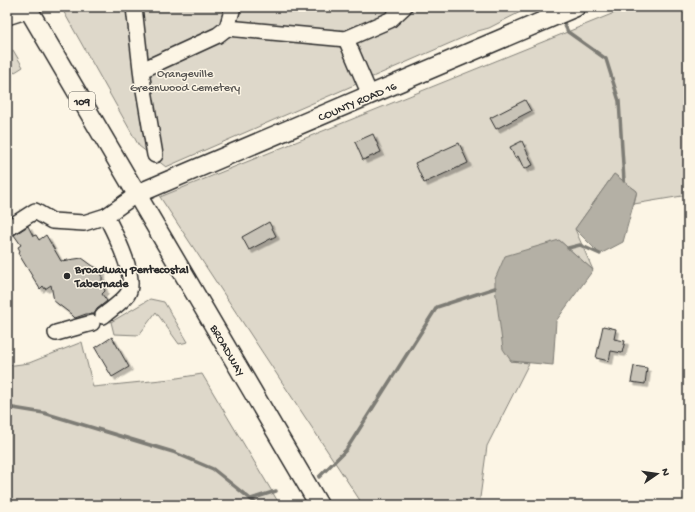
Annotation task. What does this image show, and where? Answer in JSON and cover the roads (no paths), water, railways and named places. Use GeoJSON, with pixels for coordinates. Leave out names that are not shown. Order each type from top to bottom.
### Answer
{"type":"FeatureCollection","features":[{"type":"Feature","properties":{"kind":"main road","name":"COUNTY ROAD 16"},"geometry":{"type":"LineString","coordinates":[[136,194],[576,7]]}},
{"type":"Feature","properties":{"kind":"main road","name":"109"},"geometry":{"type":"LineString","coordinates":[[28,9],[136,194]]}},
{"type":"Feature","properties":{"kind":"main road","name":"BROADWAY"},"geometry":{"type":"LineString","coordinates":[[136,194],[319,505]]}},
{"type":"Feature","properties":{"kind":"street"},"geometry":{"type":"LineString","coordinates":[[134,7],[155,155]]}},
{"type":"Feature","properties":{"kind":"street"},"geometry":{"type":"LineString","coordinates":[[228,28],[233,7]]}},
{"type":"Feature","properties":{"kind":"street"},"geometry":{"type":"LineString","coordinates":[[142,70],[218,35],[228,28],[346,39],[390,20],[404,7]]}},
{"type":"Feature","properties":{"kind":"street"},"geometry":{"type":"LineString","coordinates":[[7,17],[28,9]]}},
{"type":"Feature","properties":{"kind":"street"},"geometry":{"type":"LineString","coordinates":[[346,39],[370,95]]}},
{"type":"Feature","properties":{"kind":"street"},"geometry":{"type":"LineString","coordinates":[[7,229],[35,211],[52,221],[84,223],[106,216],[136,194]]}},
{"type":"Feature","properties":{"kind":"street"},"geometry":{"type":"LineString","coordinates":[[56,333],[97,320],[128,295],[130,281],[125,256],[106,216]]}},
{"type":"Feature","properties":{"kind":"waterway"},"geometry":{"type":"LineString","coordinates":[[562,19],[568,32],[606,59],[619,101],[624,181]]}},
{"type":"Feature","properties":{"kind":"waterway"},"geometry":{"type":"LineString","coordinates":[[568,248],[580,245],[600,254]]}},
{"type":"Feature","properties":{"kind":"waterway"},"geometry":{"type":"LineString","coordinates":[[319,477],[346,450],[437,307],[495,288]]}},
{"type":"Feature","properties":{"kind":"waterway"},"geometry":{"type":"LineString","coordinates":[[7,407],[44,413],[173,452],[213,469],[258,505]]}},
{"type":"Feature","properties":{"kind":"waterway"},"geometry":{"type":"LineString","coordinates":[[251,499],[276,491]]}},
{"type":"Feature","properties":{"kind":"place","name":"Broadway Pentecostal Tabernacle"},"geometry":{"type":"Point","coordinates":[67,276]}},
{"type":"Feature","properties":{"kind":"park label","name":"Orangeville Greenwood Cemetery"},"geometry":{"type":"Point","coordinates":[185,80]}}]}
